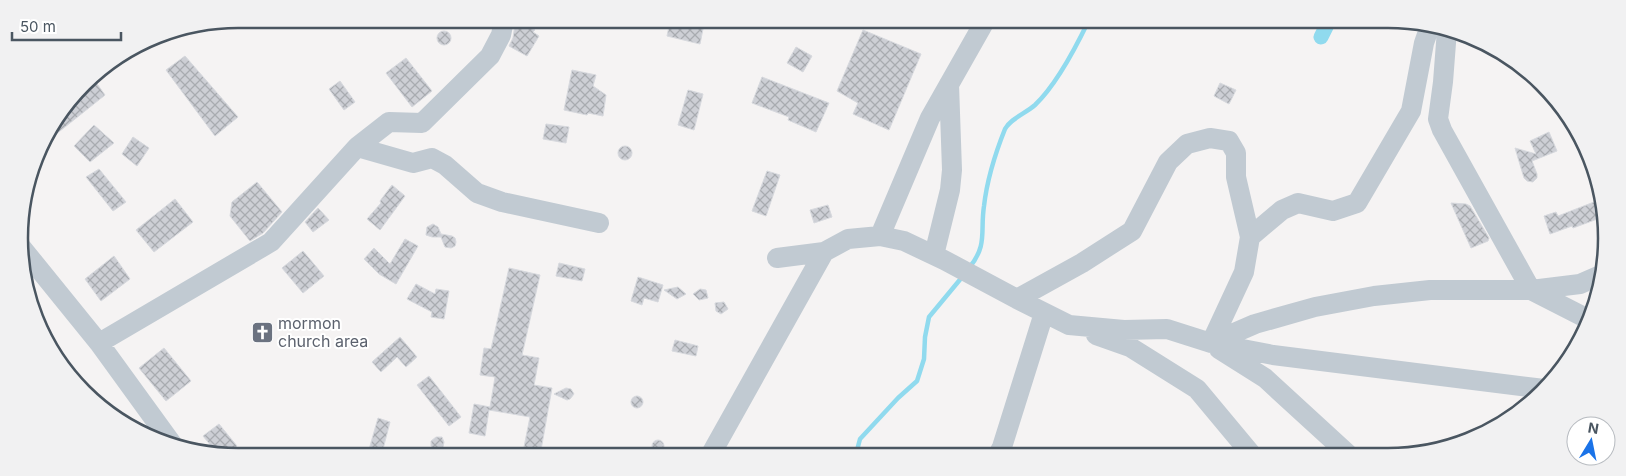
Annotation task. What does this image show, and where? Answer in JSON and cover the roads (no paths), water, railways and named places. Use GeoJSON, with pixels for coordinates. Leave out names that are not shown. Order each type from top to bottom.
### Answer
{"type":"FeatureCollection","features":[{"type":"Feature","properties":{"kind":"street"},"geometry":{"type":"LineString","coordinates":[[99,343],[271,242],[357,147],[389,122],[422,123],[490,56],[501,35],[503,27]]}},
{"type":"Feature","properties":{"kind":"street"},"geometry":{"type":"LineString","coordinates":[[880,236],[930,118],[982,27]]}},
{"type":"Feature","properties":{"kind":"street"},"geometry":{"type":"LineString","coordinates":[[1250,237],[1282,210],[1298,203],[1333,211],[1357,203],[1411,112],[1424,43],[1428,32]]}},
{"type":"Feature","properties":{"kind":"street"},"geometry":{"type":"LineString","coordinates":[[1447,36],[1438,119],[1442,130],[1531,290],[1583,317]]}},
{"type":"Feature","properties":{"kind":"street"},"geometry":{"type":"LineString","coordinates":[[939,257],[952,170],[949,84]]}},
{"type":"Feature","properties":{"kind":"street"},"geometry":{"type":"LineString","coordinates":[[1017,300],[1082,263],[1132,231],[1168,162],[1187,144],[1210,138],[1229,140],[1236,153],[1236,177],[1250,237],[1244,272],[1211,343]]}},
{"type":"Feature","properties":{"kind":"street"},"geometry":{"type":"LineString","coordinates":[[357,147],[413,163],[432,158],[445,165],[477,192],[502,202],[599,224]]}},
{"type":"Feature","properties":{"kind":"street"},"geometry":{"type":"LineString","coordinates":[[777,258],[824,252],[848,239],[880,236],[904,241],[939,257],[1017,300],[1069,325],[1130,347],[1197,390],[1247,449]]}},
{"type":"Feature","properties":{"kind":"street"},"geometry":{"type":"LineString","coordinates":[[714,449],[824,252]]}},
{"type":"Feature","properties":{"kind":"street"},"geometry":{"type":"LineString","coordinates":[[28,256],[99,343],[166,436]]}},
{"type":"Feature","properties":{"kind":"street"},"geometry":{"type":"LineString","coordinates":[[1580,284],[1594,278]]}},
{"type":"Feature","properties":{"kind":"street"},"geometry":{"type":"LineString","coordinates":[[1211,343],[1255,324],[1315,307],[1374,296],[1430,290],[1531,290],[1580,284],[1593,285]]}},
{"type":"Feature","properties":{"kind":"street"},"geometry":{"type":"LineString","coordinates":[[1001,449],[1044,313]]}},
{"type":"Feature","properties":{"kind":"street"},"geometry":{"type":"LineString","coordinates":[[1069,325],[1124,330],[1167,329],[1211,343],[1273,355],[1537,387]]}},
{"type":"Feature","properties":{"kind":"street"},"geometry":{"type":"LineString","coordinates":[[1211,343],[1265,378],[1342,449]]}},
{"type":"Feature","properties":{"kind":"waterway"},"geometry":{"type":"LineString","coordinates":[[969,268],[975,260],[981,245],[987,187],[1005,129],[1014,119],[1035,105],[1051,87],[1085,27]]}},
{"type":"Feature","properties":{"kind":"waterway"},"geometry":{"type":"LineString","coordinates":[[1321,37],[1326,27]]}},
{"type":"Feature","properties":{"kind":"waterway"},"geometry":{"type":"LineString","coordinates":[[857,449],[860,439],[898,398],[917,381],[924,359],[925,337],[929,317],[963,276]]}},
{"type":"Feature","properties":{"kind":"place","name":"mormon church area"},"geometry":{"type":"Point","coordinates":[262,332]}}]}
